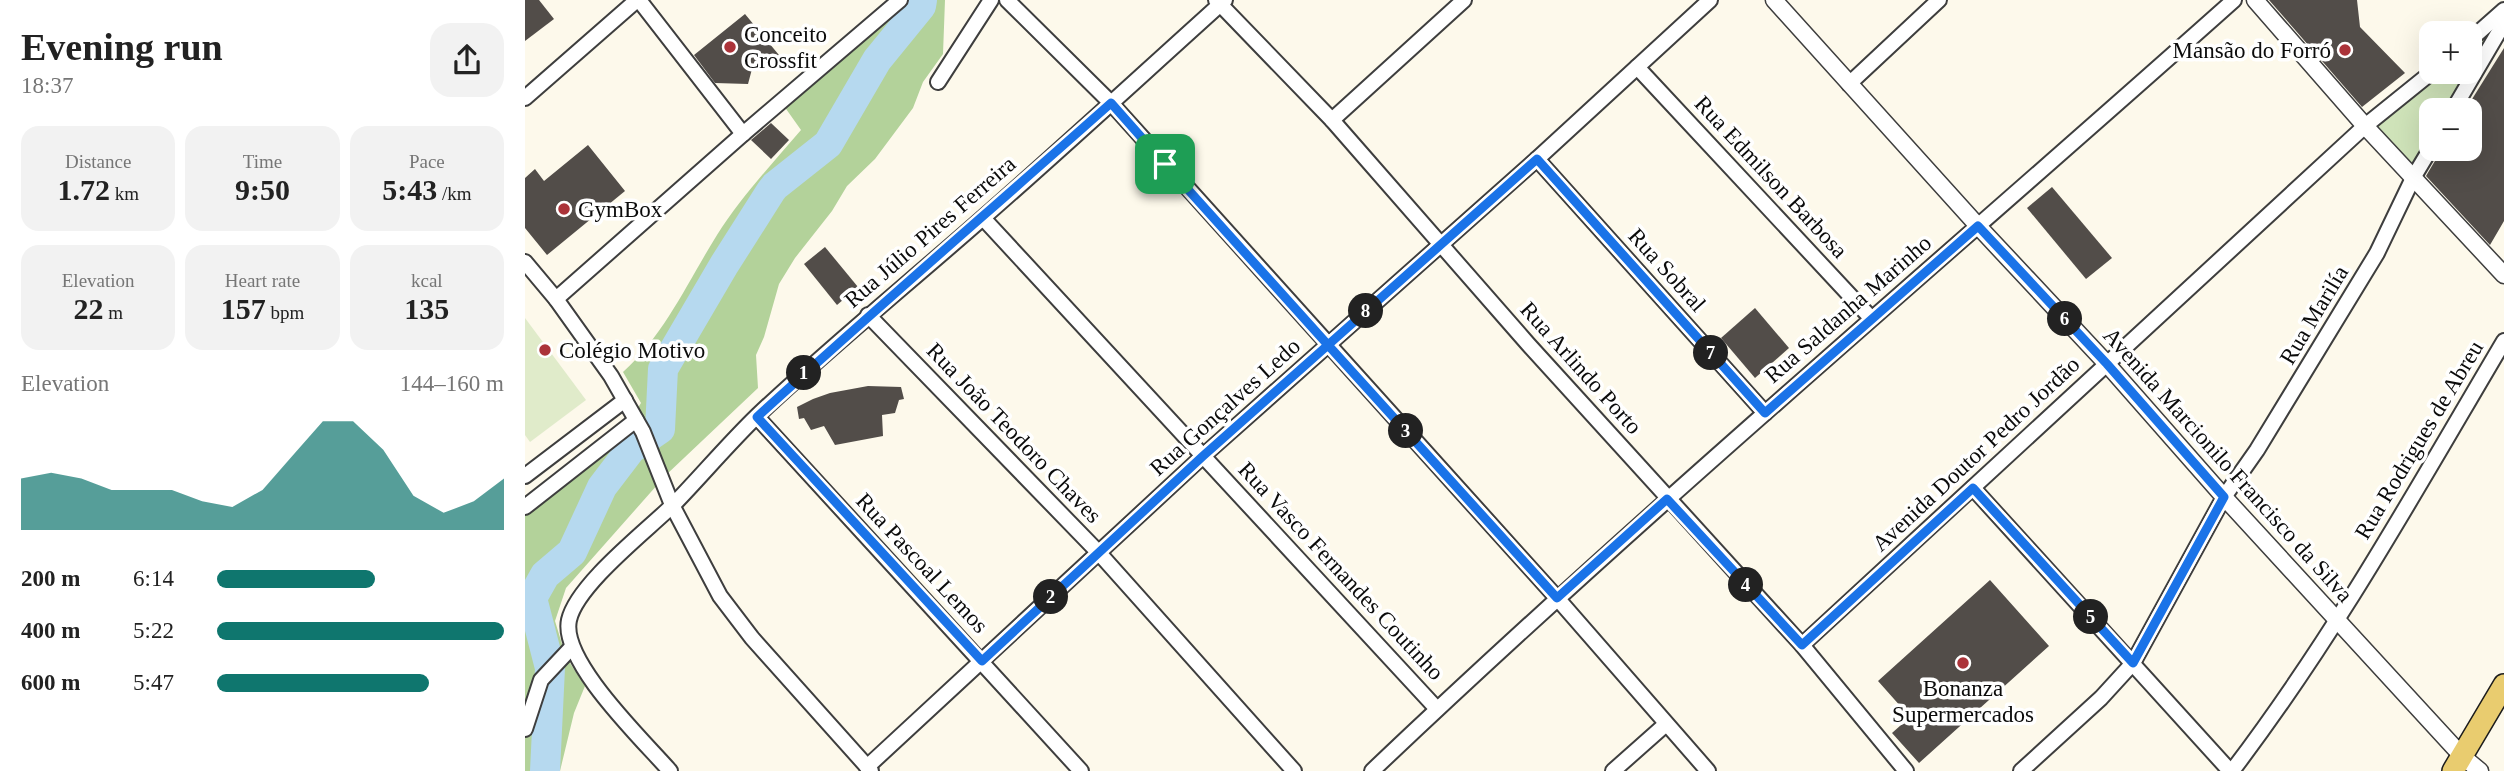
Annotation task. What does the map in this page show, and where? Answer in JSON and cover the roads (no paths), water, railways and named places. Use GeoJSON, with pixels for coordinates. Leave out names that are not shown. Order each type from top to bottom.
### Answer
{"type":"FeatureCollection","features":[{"type":"Feature","properties":{"kind":"main road"},"geometry":{"type":"LineString","coordinates":[[2457,764],[2504,685]]}},
{"type":"Feature","properties":{"kind":"street"},"geometry":{"type":"LineString","coordinates":[[525,98],[638,0],[743,134]]}},
{"type":"Feature","properties":{"kind":"street"},"geometry":{"type":"LineString","coordinates":[[556,299],[900,0]]}},
{"type":"Feature","properties":{"kind":"street"},"geometry":{"type":"LineString","coordinates":[[938,82],[991,0]]}},
{"type":"Feature","properties":{"kind":"street"},"geometry":{"type":"LineString","coordinates":[[1007,0],[1111,103],[1557,598],[1708,771]]}},
{"type":"Feature","properties":{"kind":"street"},"geometry":{"type":"LineString","coordinates":[[1332,120],[1464,0]]}},
{"type":"Feature","properties":{"kind":"street","name":"Rua Gonçalves Ledo"},"geometry":{"type":"LineString","coordinates":[[869,769],[1203,456],[1537,159],[1710,0]]}},
{"type":"Feature","properties":{"kind":"street","name":"Avenida Marcionilo Francisco da Silva"},"geometry":{"type":"LineString","coordinates":[[1775,0],[2338,621],[2457,764],[2480,771]]}},
{"type":"Feature","properties":{"kind":"street"},"geometry":{"type":"LineString","coordinates":[[1849,83],[1939,0]]}},
{"type":"Feature","properties":{"kind":"street","name":"Rua Saldanha Marinho"},"geometry":{"type":"LineString","coordinates":[[1372,771],[1667,499],[2234,0]]}},
{"type":"Feature","properties":{"kind":"street"},"geometry":{"type":"LineString","coordinates":[[2255,0],[2365,126],[2504,275]]}},
{"type":"Feature","properties":{"kind":"street","name":"Rua Júlio Pires Ferreira"},"geometry":{"type":"LineString","coordinates":[[572,647],[569,620],[579,601],[635,538],[672,505],[757,417],[868,315],[983,218],[1220,1]]}},
{"type":"Feature","properties":{"kind":"street","name":"Rua Arlindo Porto"},"geometry":{"type":"LineString","coordinates":[[1220,1],[1332,120],[1667,499],[1802,645],[1906,771]]}},
{"type":"Feature","properties":{"kind":"street"},"geometry":{"type":"LineString","coordinates":[[2482,29],[2504,10]]}},
{"type":"Feature","properties":{"kind":"street"},"geometry":{"type":"LineString","coordinates":[[2460,98],[2504,23]]}},
{"type":"Feature","properties":{"kind":"street","name":"Rua Edmilson Barbosa"},"geometry":{"type":"LineString","coordinates":[[1637,67],[1871,318]]}},
{"type":"Feature","properties":{"kind":"street","name":"Avenida Doutor Pedro Jordão"},"geometry":{"type":"LineString","coordinates":[[1802,645],[2365,126],[2419,83]]}},
{"type":"Feature","properties":{"kind":"street","name":"Rua Sobral"},"geometry":{"type":"LineString","coordinates":[[1537,159],[1765,413]]}},
{"type":"Feature","properties":{"kind":"street","name":"Rua Marilía"},"geometry":{"type":"LineString","coordinates":[[2021,771],[2101,698],[2133,663],[2224,497],[2286,405],[2377,253],[2423,161]]}},
{"type":"Feature","properties":{"kind":"street","name":"Rua Vasco Fernandes Coutinho"},"geometry":{"type":"LineString","coordinates":[[983,218],[1437,709]]}},
{"type":"Feature","properties":{"kind":"street"},"geometry":{"type":"LineString","coordinates":[[526,265],[556,299],[611,376],[642,432],[672,505],[720,596],[752,638],[869,769]]}},
{"type":"Feature","properties":{"kind":"street","name":"Rua João Teodoro Chaves"},"geometry":{"type":"LineString","coordinates":[[868,315],[1099,553],[1294,771]]}},
{"type":"Feature","properties":{"kind":"street","name":"Rua Rodrigues de Abreu"},"geometry":{"type":"LineString","coordinates":[[2231,771],[2282,705],[2338,621],[2504,341]]}},
{"type":"Feature","properties":{"kind":"street"},"geometry":{"type":"LineString","coordinates":[[525,476],[625,400]]}},
{"type":"Feature","properties":{"kind":"street","name":"Rua Pascoal Lemos"},"geometry":{"type":"LineString","coordinates":[[757,417],[1081,771]]}},
{"type":"Feature","properties":{"kind":"street"},"geometry":{"type":"LineString","coordinates":[[525,507],[642,432]]}},
{"type":"Feature","properties":{"kind":"street"},"geometry":{"type":"LineString","coordinates":[[1973,488],[2231,771]]}},
{"type":"Feature","properties":{"kind":"street"},"geometry":{"type":"LineString","coordinates":[[525,729],[541,680],[572,647],[588,677],[670,771]]}},
{"type":"Feature","properties":{"kind":"street"},"geometry":{"type":"LineString","coordinates":[[1613,771],[1666,723]]}},
{"type":"Feature","properties":{"kind":"waterway"},"geometry":{"type":"LineString","coordinates":[[545,771],[550,668],[532,598],[545,575],[572,552],[602,487],[631,449],[660,429],[663,369],[771,191],[828,144],[877,60],[921,6],[922,0]]}},
{"type":"Feature","properties":{"kind":"place","name":"Conceito Crossfit"},"geometry":{"type":"Point","coordinates":[730,47]}},
{"type":"Feature","properties":{"kind":"place","name":"Mansão do Forró"},"geometry":{"type":"Point","coordinates":[2345,50]}},
{"type":"Feature","properties":{"kind":"place","name":"GymBox"},"geometry":{"type":"Point","coordinates":[564,209]}},
{"type":"Feature","properties":{"kind":"place","name":"Colégio Motivo"},"geometry":{"type":"Point","coordinates":[545,350]}},
{"type":"Feature","properties":{"kind":"place","name":"Bonanza Supermercados"},"geometry":{"type":"Point","coordinates":[1963,663]}}]}
